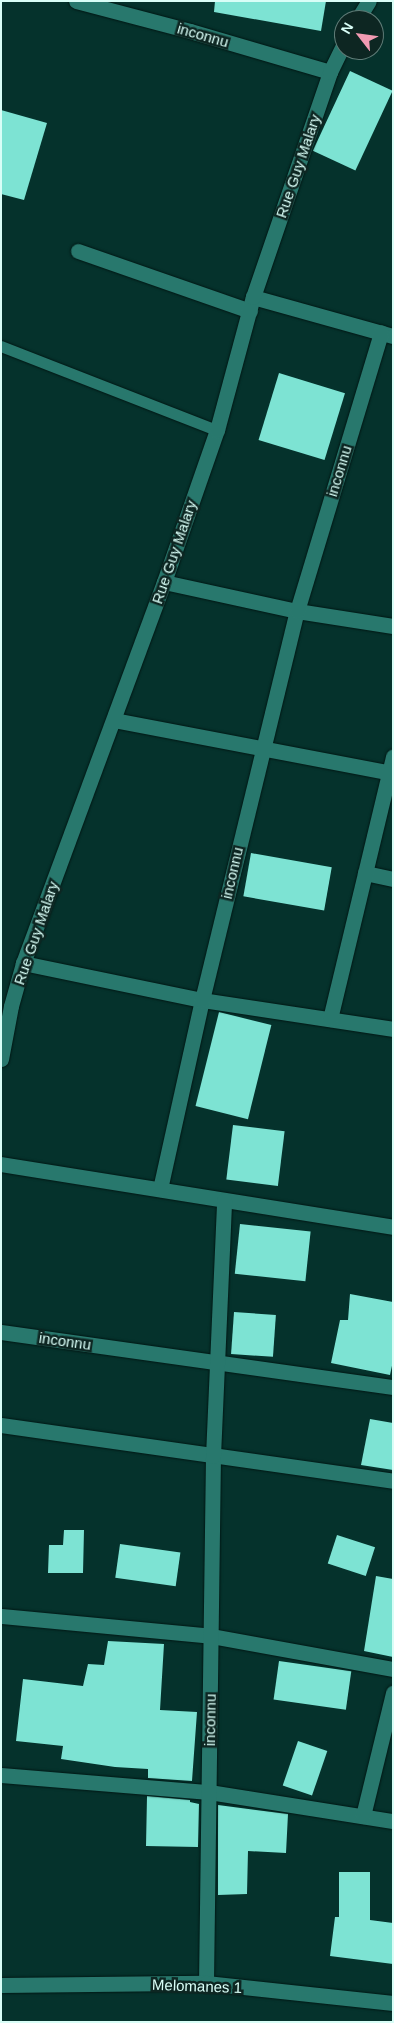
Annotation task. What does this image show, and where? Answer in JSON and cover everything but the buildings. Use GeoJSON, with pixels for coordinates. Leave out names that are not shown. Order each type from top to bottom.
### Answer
{"type":"FeatureCollection","features":[{"type":"Feature","properties":{"kind":"street","name":"inconnu"},"geometry":{"type":"LineString","coordinates":[[76,1],[190,30],[330,72]]}},
{"type":"Feature","properties":{"kind":"street","name":"Rue Guy Malary"},"geometry":{"type":"LineString","coordinates":[[1,1059],[6,1004],[114,720],[164,582],[217,430],[251,304],[330,72],[336,60]]}},
{"type":"Feature","properties":{"kind":"street","name":"inconnu"},"geometry":{"type":"LineString","coordinates":[[78,251],[251,304],[387,334],[297,611],[262,746],[160,1189]]}},
{"type":"Feature","properties":{"kind":"street"},"geometry":{"type":"LineString","coordinates":[[164,582],[297,611],[393,626]]}},
{"type":"Feature","properties":{"kind":"street"},"geometry":{"type":"LineString","coordinates":[[114,720],[262,746],[391,773]]}},
{"type":"Feature","properties":{"kind":"street"},"geometry":{"type":"LineString","coordinates":[[330,1019],[391,773],[393,756]]}},
{"type":"Feature","properties":{"kind":"street"},"geometry":{"type":"LineString","coordinates":[[365,873],[393,879]]}},
{"type":"Feature","properties":{"kind":"street"},"geometry":{"type":"LineString","coordinates":[[23,963],[202,1000],[393,1029]]}},
{"type":"Feature","properties":{"kind":"street"},"geometry":{"type":"LineString","coordinates":[[1,1164],[393,1227]]}},
{"type":"Feature","properties":{"kind":"street","name":"inconnu"},"geometry":{"type":"LineString","coordinates":[[206,1984],[213,1456],[224,1200]]}},
{"type":"Feature","properties":{"kind":"street","name":"inconnu"},"geometry":{"type":"LineString","coordinates":[[1,1332],[393,1387]]}},
{"type":"Feature","properties":{"kind":"street"},"geometry":{"type":"LineString","coordinates":[[1,1425],[393,1481]]}},
{"type":"Feature","properties":{"kind":"street"},"geometry":{"type":"LineString","coordinates":[[1,1616],[211,1636],[393,1669]]}},
{"type":"Feature","properties":{"kind":"street"},"geometry":{"type":"LineString","coordinates":[[363,1816],[393,1693]]}},
{"type":"Feature","properties":{"kind":"street"},"geometry":{"type":"LineString","coordinates":[[1,1775],[209,1792],[393,1821]]}},
{"type":"Feature","properties":{"kind":"street","name":"Melomanes 1"},"geometry":{"type":"LineString","coordinates":[[1,1985],[206,1984],[393,2003]]}},
{"type":"Feature","properties":{"kind":"lane"},"geometry":{"type":"LineString","coordinates":[[1,346],[217,430]]}}]}
